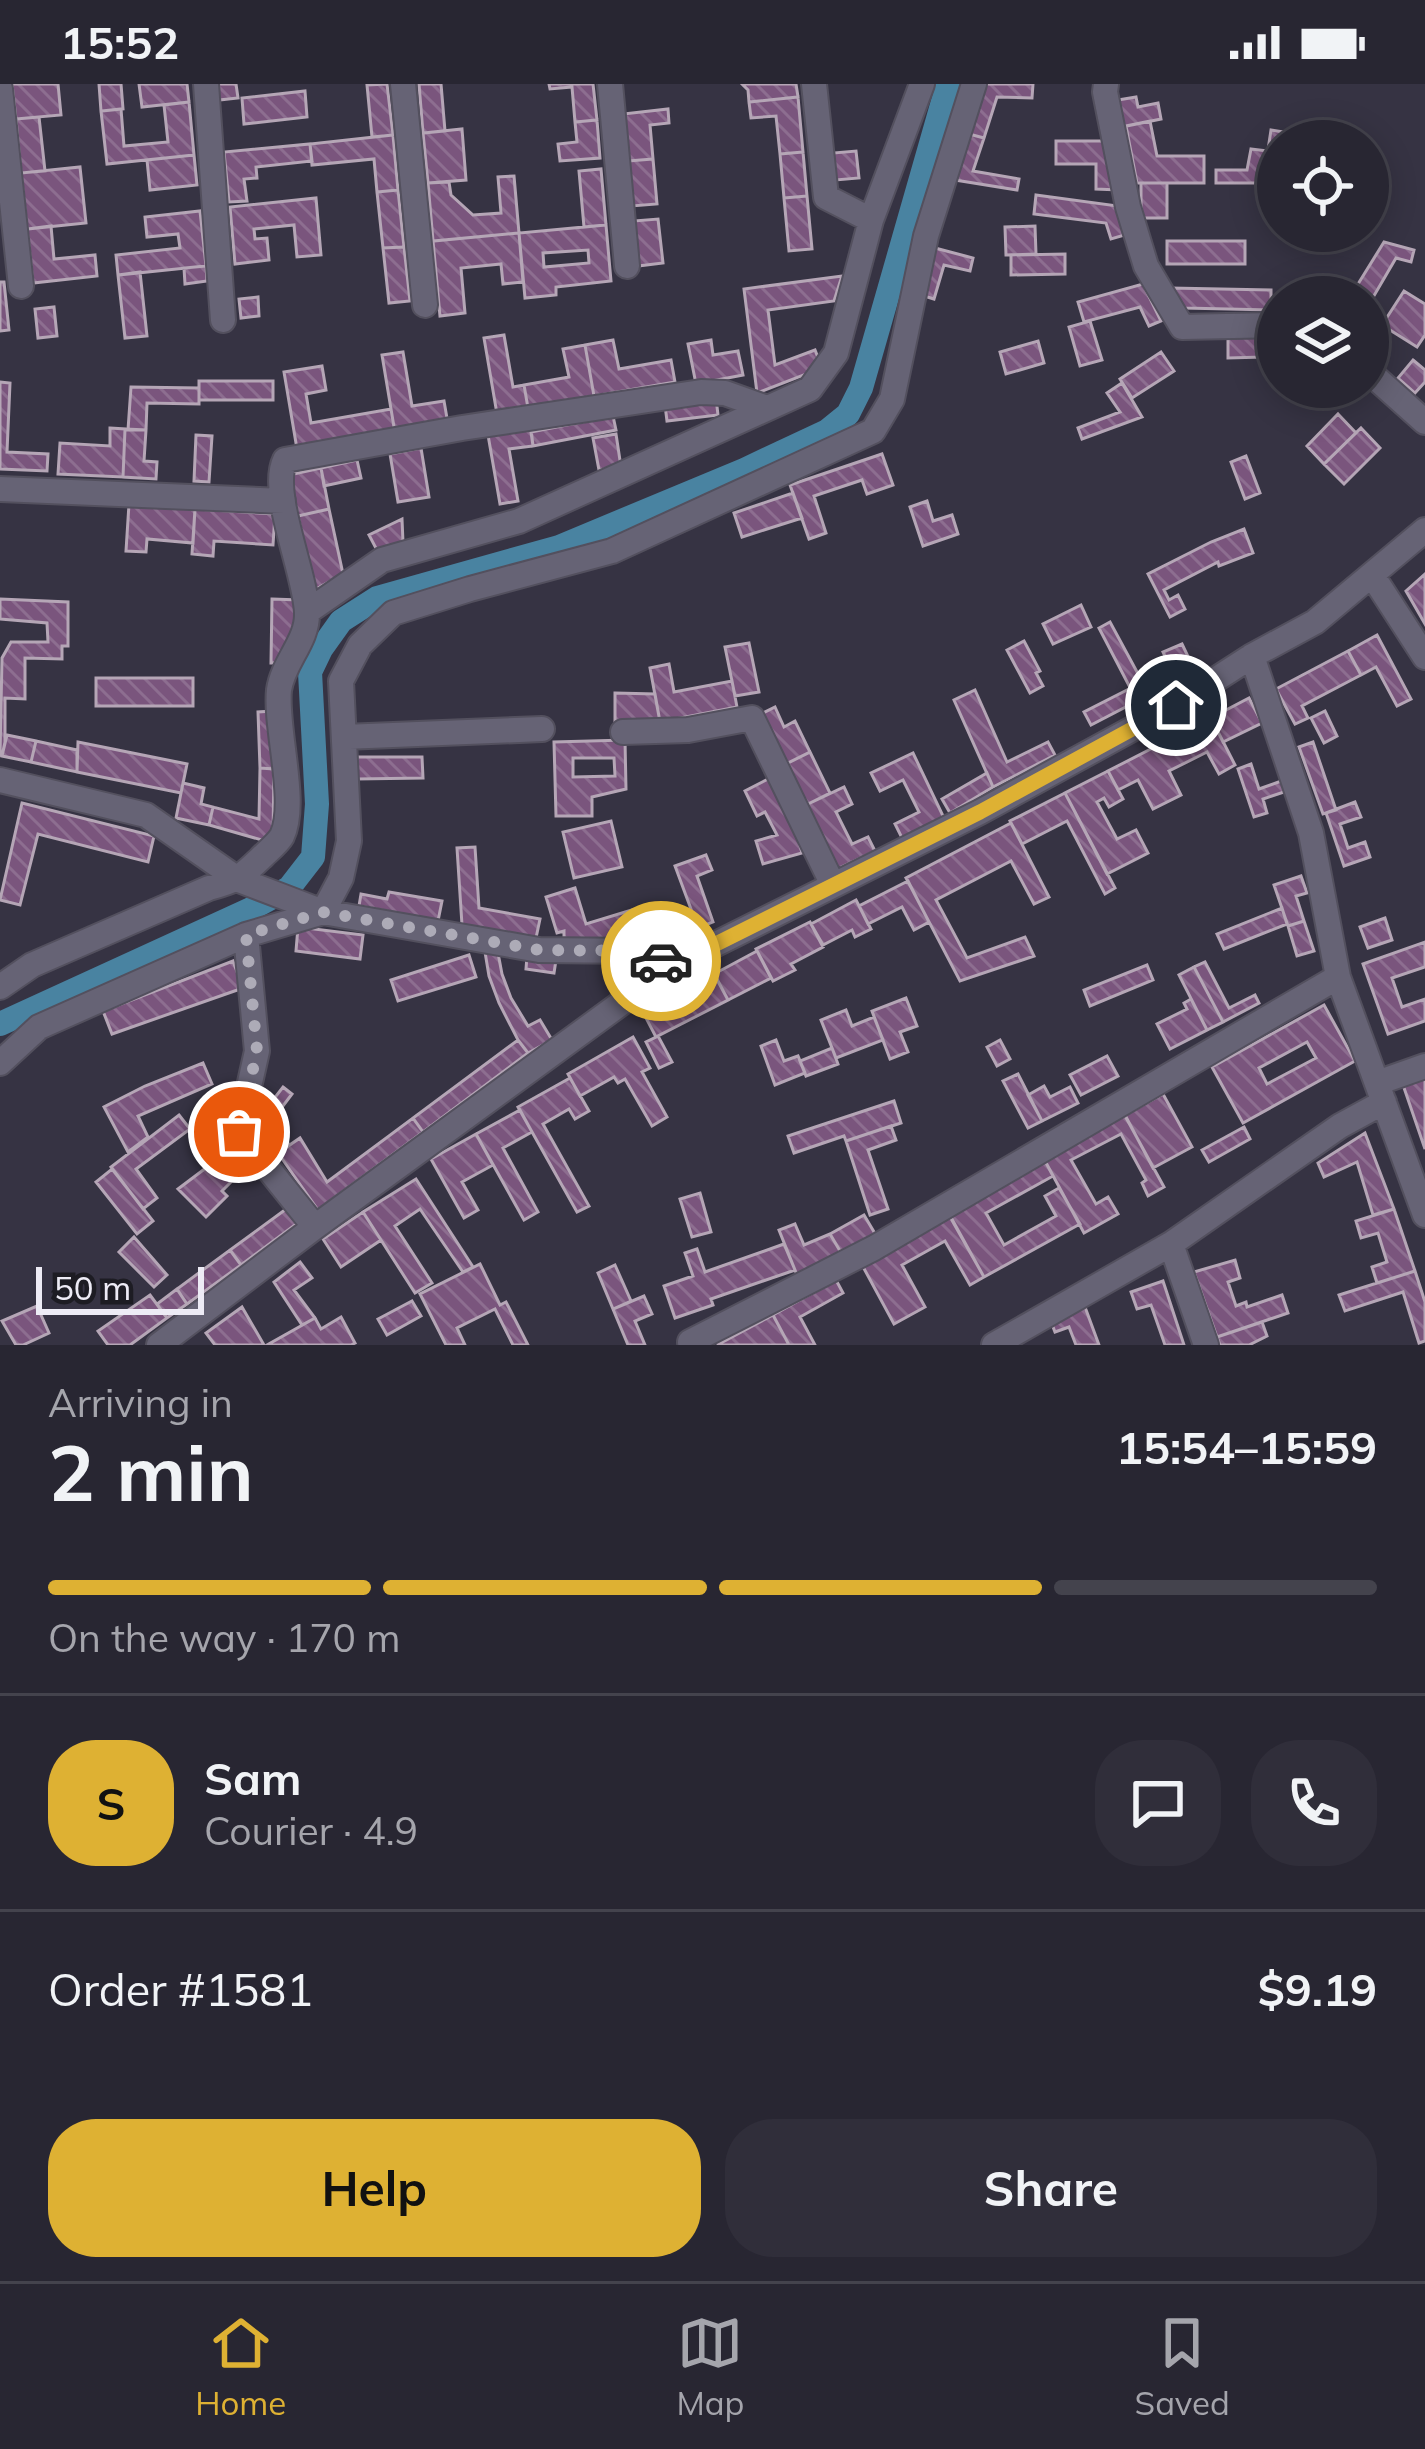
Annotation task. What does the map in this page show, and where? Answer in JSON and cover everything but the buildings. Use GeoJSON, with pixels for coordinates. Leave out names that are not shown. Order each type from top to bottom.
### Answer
{"type":"FeatureCollection","features":[{"type":"Feature","properties":{"kind":"street"},"geometry":{"type":"LineString","coordinates":[[206,84],[223,320]]}},
{"type":"Feature","properties":{"kind":"street"},"geometry":{"type":"LineString","coordinates":[[404,84],[425,305]]}},
{"type":"Feature","properties":{"kind":"street"},"geometry":{"type":"LineString","coordinates":[[610,84],[627,266]]}},
{"type":"Feature","properties":{"kind":"street"},"geometry":{"type":"LineString","coordinates":[[814,84],[826,197],[871,220]]}},
{"type":"Feature","properties":{"kind":"street"},"geometry":{"type":"LineString","coordinates":[[307,612],[382,560],[520,521],[810,389],[836,353],[871,220],[922,84]]}},
{"type":"Feature","properties":{"kind":"street"},"geometry":{"type":"LineString","coordinates":[[0,1063],[39,1027],[313,909],[340,878],[349,841],[340,681],[360,645],[393,614],[612,551],[872,431],[892,399],[926,236],[974,84]]}},
{"type":"Feature","properties":{"kind":"street"},"geometry":{"type":"LineString","coordinates":[[1106,84],[1128,206],[1146,266],[1182,327],[1257,326]]}},
{"type":"Feature","properties":{"kind":"street"},"geometry":{"type":"LineString","coordinates":[[0,89],[21,286]]}},
{"type":"Feature","properties":{"kind":"street"},"geometry":{"type":"LineString","coordinates":[[1389,390],[1425,422]]}},
{"type":"Feature","properties":{"kind":"street"},"geometry":{"type":"LineString","coordinates":[[0,987],[32,965],[209,888],[238,880],[282,837],[287,809],[279,689],[305,632],[307,612],[284,501],[280,469],[285,460],[701,392],[724,393],[766,408]]}},
{"type":"Feature","properties":{"kind":"street"},"geometry":{"type":"LineString","coordinates":[[0,489],[284,501]]}},
{"type":"Feature","properties":{"kind":"street"},"geometry":{"type":"LineString","coordinates":[[159,1345],[672,966],[980,812],[1176,705],[1315,622],[1425,530]]}},
{"type":"Feature","properties":{"kind":"street"},"geometry":{"type":"LineString","coordinates":[[1372,575],[1425,657]]}},
{"type":"Feature","properties":{"kind":"street"},"geometry":{"type":"LineString","coordinates":[[1252,656],[1311,833],[1337,977],[1425,1215]]}},
{"type":"Feature","properties":{"kind":"street"},"geometry":{"type":"LineString","coordinates":[[623,732],[688,730],[752,718],[833,885]]}},
{"type":"Feature","properties":{"kind":"street"},"geometry":{"type":"LineString","coordinates":[[344,737],[542,728]]}},
{"type":"Feature","properties":{"kind":"street"},"geometry":{"type":"LineString","coordinates":[[0,780],[146,815],[238,880],[313,909],[539,950],[641,951],[672,966]]}},
{"type":"Feature","properties":{"kind":"street"},"geometry":{"type":"LineString","coordinates":[[246,935],[257,1051],[239,1132],[315,1226]]}},
{"type":"Feature","properties":{"kind":"street"},"geometry":{"type":"LineString","coordinates":[[690,1342],[874,1248],[1337,977]]}},
{"type":"Feature","properties":{"kind":"street"},"geometry":{"type":"LineString","coordinates":[[994,1345],[1171,1244],[1381,1092],[1425,1066]]}},
{"type":"Feature","properties":{"kind":"street"},"geometry":{"type":"LineString","coordinates":[[1171,1244],[1206,1345]]}},
{"type":"Feature","properties":{"kind":"waterway"},"geometry":{"type":"LineString","coordinates":[[0,1024],[289,888],[313,857],[317,804],[310,672],[341,621],[377,598],[559,547],[744,470],[827,431],[848,414],[861,388],[948,84]]}},
{"type":"Feature","properties":{"kind":"way so far"},"geometry":{"type":"LineString","coordinates":[[239,1132],[257,1051],[246,935],[323,912],[539,950],[641,951],[661,961]]}},
{"type":"Feature","properties":{"kind":"route"},"geometry":{"type":"LineString","coordinates":[[661,961],[672,966],[980,812],[1176,705]]}}]}
